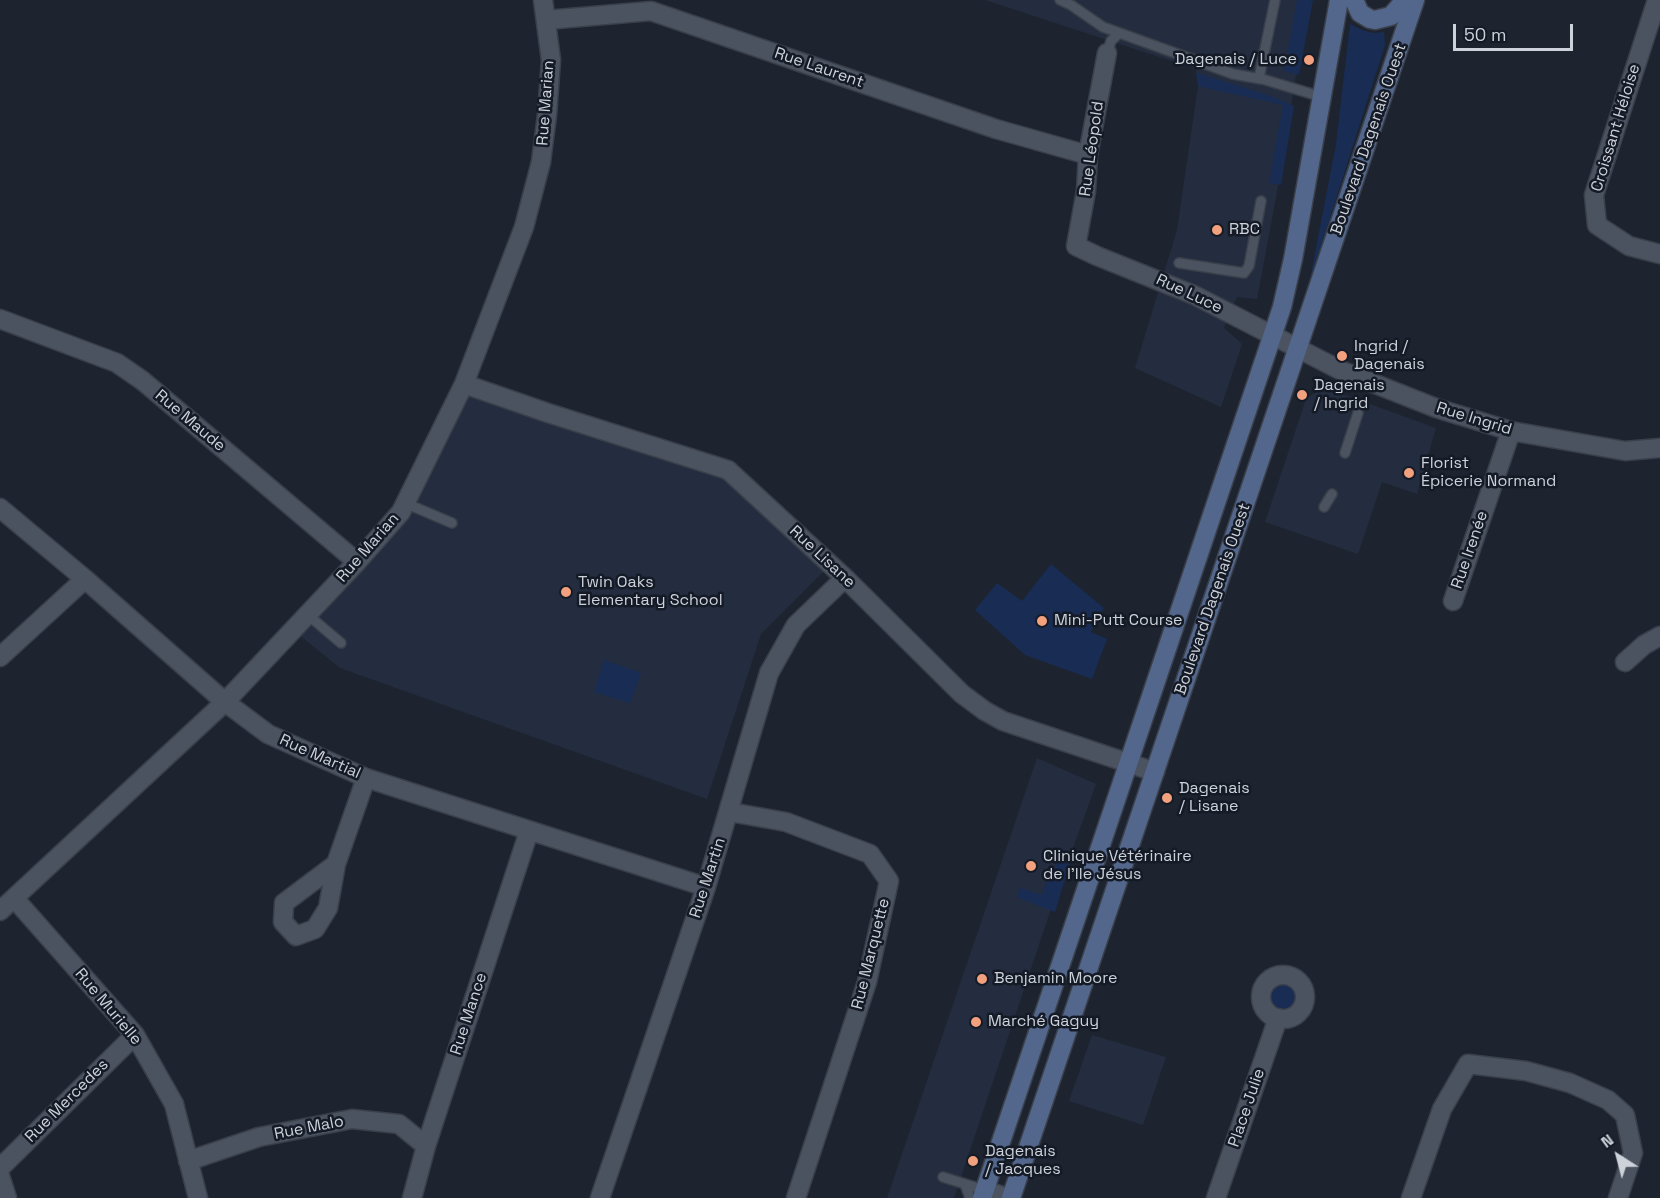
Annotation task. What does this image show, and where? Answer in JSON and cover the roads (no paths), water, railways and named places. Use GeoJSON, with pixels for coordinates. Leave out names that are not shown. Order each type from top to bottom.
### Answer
{"type":"FeatureCollection","features":[{"type":"Feature","properties":{"kind":"main road","name":"Boulevard Dagenais Ouest"},"geometry":{"type":"LineString","coordinates":[[979,1195],[1128,763],[1288,283],[1339,0]]}},
{"type":"Feature","properties":{"kind":"main road"},"geometry":{"type":"LineString","coordinates":[[1354,0],[1360,13],[1376,20],[1391,16],[1405,0]]}},
{"type":"Feature","properties":{"kind":"main road","name":"Boulevard Dagenais Ouest"},"geometry":{"type":"LineString","coordinates":[[1010,1198],[1415,0]]}},
{"type":"Feature","properties":{"kind":"street","name":"Rue Marian"},"geometry":{"type":"LineString","coordinates":[[0,911],[225,702],[357,562],[400,512],[464,384],[524,227],[541,162],[551,60],[543,0]]}},
{"type":"Feature","properties":{"kind":"street","name":"Croissant Héloise"},"geometry":{"type":"LineString","coordinates":[[1657,0],[1594,195],[1597,225],[1629,246],[1660,254]]}},
{"type":"Feature","properties":{"kind":"street","name":"Rue Laurent"},"geometry":{"type":"LineString","coordinates":[[546,20],[651,11],[996,129],[1088,155]]}},
{"type":"Feature","properties":{"kind":"street","name":"Rue Léopold"},"geometry":{"type":"LineString","coordinates":[[1076,246],[1086,191],[1088,155],[1107,53]]}},
{"type":"Feature","properties":{"kind":"street","name":"Rue Luce"},"geometry":{"type":"LineString","coordinates":[[1076,246],[1194,295],[1298,349]]}},
{"type":"Feature","properties":{"kind":"street","name":"Rue Maude"},"geometry":{"type":"LineString","coordinates":[[0,319],[117,363],[143,381],[357,562]]}},
{"type":"Feature","properties":{"kind":"street","name":"Rue Ingrid"},"geometry":{"type":"LineString","coordinates":[[1298,349],[1340,370],[1469,420],[1510,431],[1625,451],[1660,448]]}},
{"type":"Feature","properties":{"kind":"street","name":"Rue Lisane"},"geometry":{"type":"LineString","coordinates":[[464,384],[728,470],[845,578],[962,694],[985,711],[1003,721],[1155,772]]}},
{"type":"Feature","properties":{"kind":"street","name":"Rue Irenée"},"geometry":{"type":"LineString","coordinates":[[1453,601],[1510,431]]}},
{"type":"Feature","properties":{"kind":"street","name":"Rue Martial"},"geometry":{"type":"LineString","coordinates":[[0,508],[225,702],[268,734],[366,778],[706,887]]}},
{"type":"Feature","properties":{"kind":"street","name":"Rue Martin"},"geometry":{"type":"LineString","coordinates":[[600,1198],[706,887],[730,812],[769,673],[796,625],[845,578]]}},
{"type":"Feature","properties":{"kind":"street"},"geometry":{"type":"LineString","coordinates":[[0,657],[85,579]]}},
{"type":"Feature","properties":{"kind":"street"},"geometry":{"type":"LineString","coordinates":[[1625,662],[1644,645],[1660,636]]}},
{"type":"Feature","properties":{"kind":"street"},"geometry":{"type":"LineString","coordinates":[[336,864],[366,778]]}},
{"type":"Feature","properties":{"kind":"street","name":"Rue Marquette"},"geometry":{"type":"LineString","coordinates":[[730,812],[786,822],[870,854],[889,881],[867,982],[796,1198]]}},
{"type":"Feature","properties":{"kind":"street","name":"Rue Mance"},"geometry":{"type":"LineString","coordinates":[[412,1198],[426,1146],[529,831]]}},
{"type":"Feature","properties":{"kind":"street","name":"Rue Murielle"},"geometry":{"type":"LineString","coordinates":[[14,898],[135,1035],[174,1104],[198,1198]]}},
{"type":"Feature","properties":{"kind":"street","name":"Place Julie"},"geometry":{"type":"LineString","coordinates":[[1216,1198],[1278,1018]]}},
{"type":"Feature","properties":{"kind":"street","name":"Rue Mercedes"},"geometry":{"type":"LineString","coordinates":[[0,1168],[135,1035]]}},
{"type":"Feature","properties":{"kind":"street"},"geometry":{"type":"LineString","coordinates":[[1411,1198],[1442,1109],[1468,1064],[1526,1071],[1570,1083],[1608,1101],[1624,1115],[1633,1153],[1618,1198]]}},
{"type":"Feature","properties":{"kind":"street","name":"Rue Malo"},"geometry":{"type":"LineString","coordinates":[[188,1161],[259,1137],[352,1119],[399,1124],[426,1146]]}},
{"type":"Feature","properties":{"kind":"street"},"geometry":{"type":"LineString","coordinates":[[0,1176],[7,1198]]}},
{"type":"Feature","properties":{"kind":"street"},"geometry":{"type":"LineString","coordinates":[[979,1195],[1010,1198]]}},
{"type":"Feature","properties":{"kind":"lane"},"geometry":{"type":"LineString","coordinates":[[1060,0],[1103,27],[1119,33],[1233,74],[1261,79],[1322,97]]}},
{"type":"Feature","properties":{"kind":"lane"},"geometry":{"type":"LineString","coordinates":[[1261,79],[1259,78],[1275,0]]}},
{"type":"Feature","properties":{"kind":"lane"},"geometry":{"type":"LineString","coordinates":[[1107,53],[1111,41],[1119,33]]}},
{"type":"Feature","properties":{"kind":"lane"},"geometry":{"type":"LineString","coordinates":[[1179,263],[1244,273],[1249,266],[1261,201]]}},
{"type":"Feature","properties":{"kind":"lane"},"geometry":{"type":"LineString","coordinates":[[1345,453],[1358,413]]}},
{"type":"Feature","properties":{"kind":"lane"},"geometry":{"type":"LineString","coordinates":[[1324,507],[1332,494]]}},
{"type":"Feature","properties":{"kind":"lane"},"geometry":{"type":"LineString","coordinates":[[405,503],[452,523]]}},
{"type":"Feature","properties":{"kind":"lane"},"geometry":{"type":"LineString","coordinates":[[308,615],[341,643]]}},
{"type":"Feature","properties":{"kind":"lane"},"geometry":{"type":"LineString","coordinates":[[943,1177],[965,1184],[979,1195]]}},
{"type":"Feature","properties":{"kind":"lane"},"geometry":{"type":"LineString","coordinates":[[965,1184],[979,1195]]}},
{"type":"Feature","properties":{"kind":"place","name":"Dagenais / Luce"},"geometry":{"type":"Point","coordinates":[1309,60]}},
{"type":"Feature","properties":{"kind":"place","name":"RBC"},"geometry":{"type":"Point","coordinates":[1217,230]}},
{"type":"Feature","properties":{"kind":"place","name":"Ingrid / Dagenais"},"geometry":{"type":"Point","coordinates":[1342,356]}},
{"type":"Feature","properties":{"kind":"place","name":"Dagenais / Ingrid"},"geometry":{"type":"Point","coordinates":[1302,395]}},
{"type":"Feature","properties":{"kind":"place","name":"Florist Épicerie Normand"},"geometry":{"type":"Point","coordinates":[1409,473]}},
{"type":"Feature","properties":{"kind":"place","name":"Twin Oaks Elementary School"},"geometry":{"type":"Point","coordinates":[566,592]}},
{"type":"Feature","properties":{"kind":"place","name":"Mini-Putt Course"},"geometry":{"type":"Point","coordinates":[1042,621]}},
{"type":"Feature","properties":{"kind":"place","name":"Dagenais / Lisane"},"geometry":{"type":"Point","coordinates":[1167,798]}},
{"type":"Feature","properties":{"kind":"place","name":"Clinique Vétérinaire de I'Ile Jésus"},"geometry":{"type":"Point","coordinates":[1031,866]}},
{"type":"Feature","properties":{"kind":"place","name":"Benjamin Moore"},"geometry":{"type":"Point","coordinates":[982,979]}},
{"type":"Feature","properties":{"kind":"place","name":"Marché Gaguy"},"geometry":{"type":"Point","coordinates":[976,1022]}},
{"type":"Feature","properties":{"kind":"place","name":"Dagenais / Jacques"},"geometry":{"type":"Point","coordinates":[973,1161]}}]}
